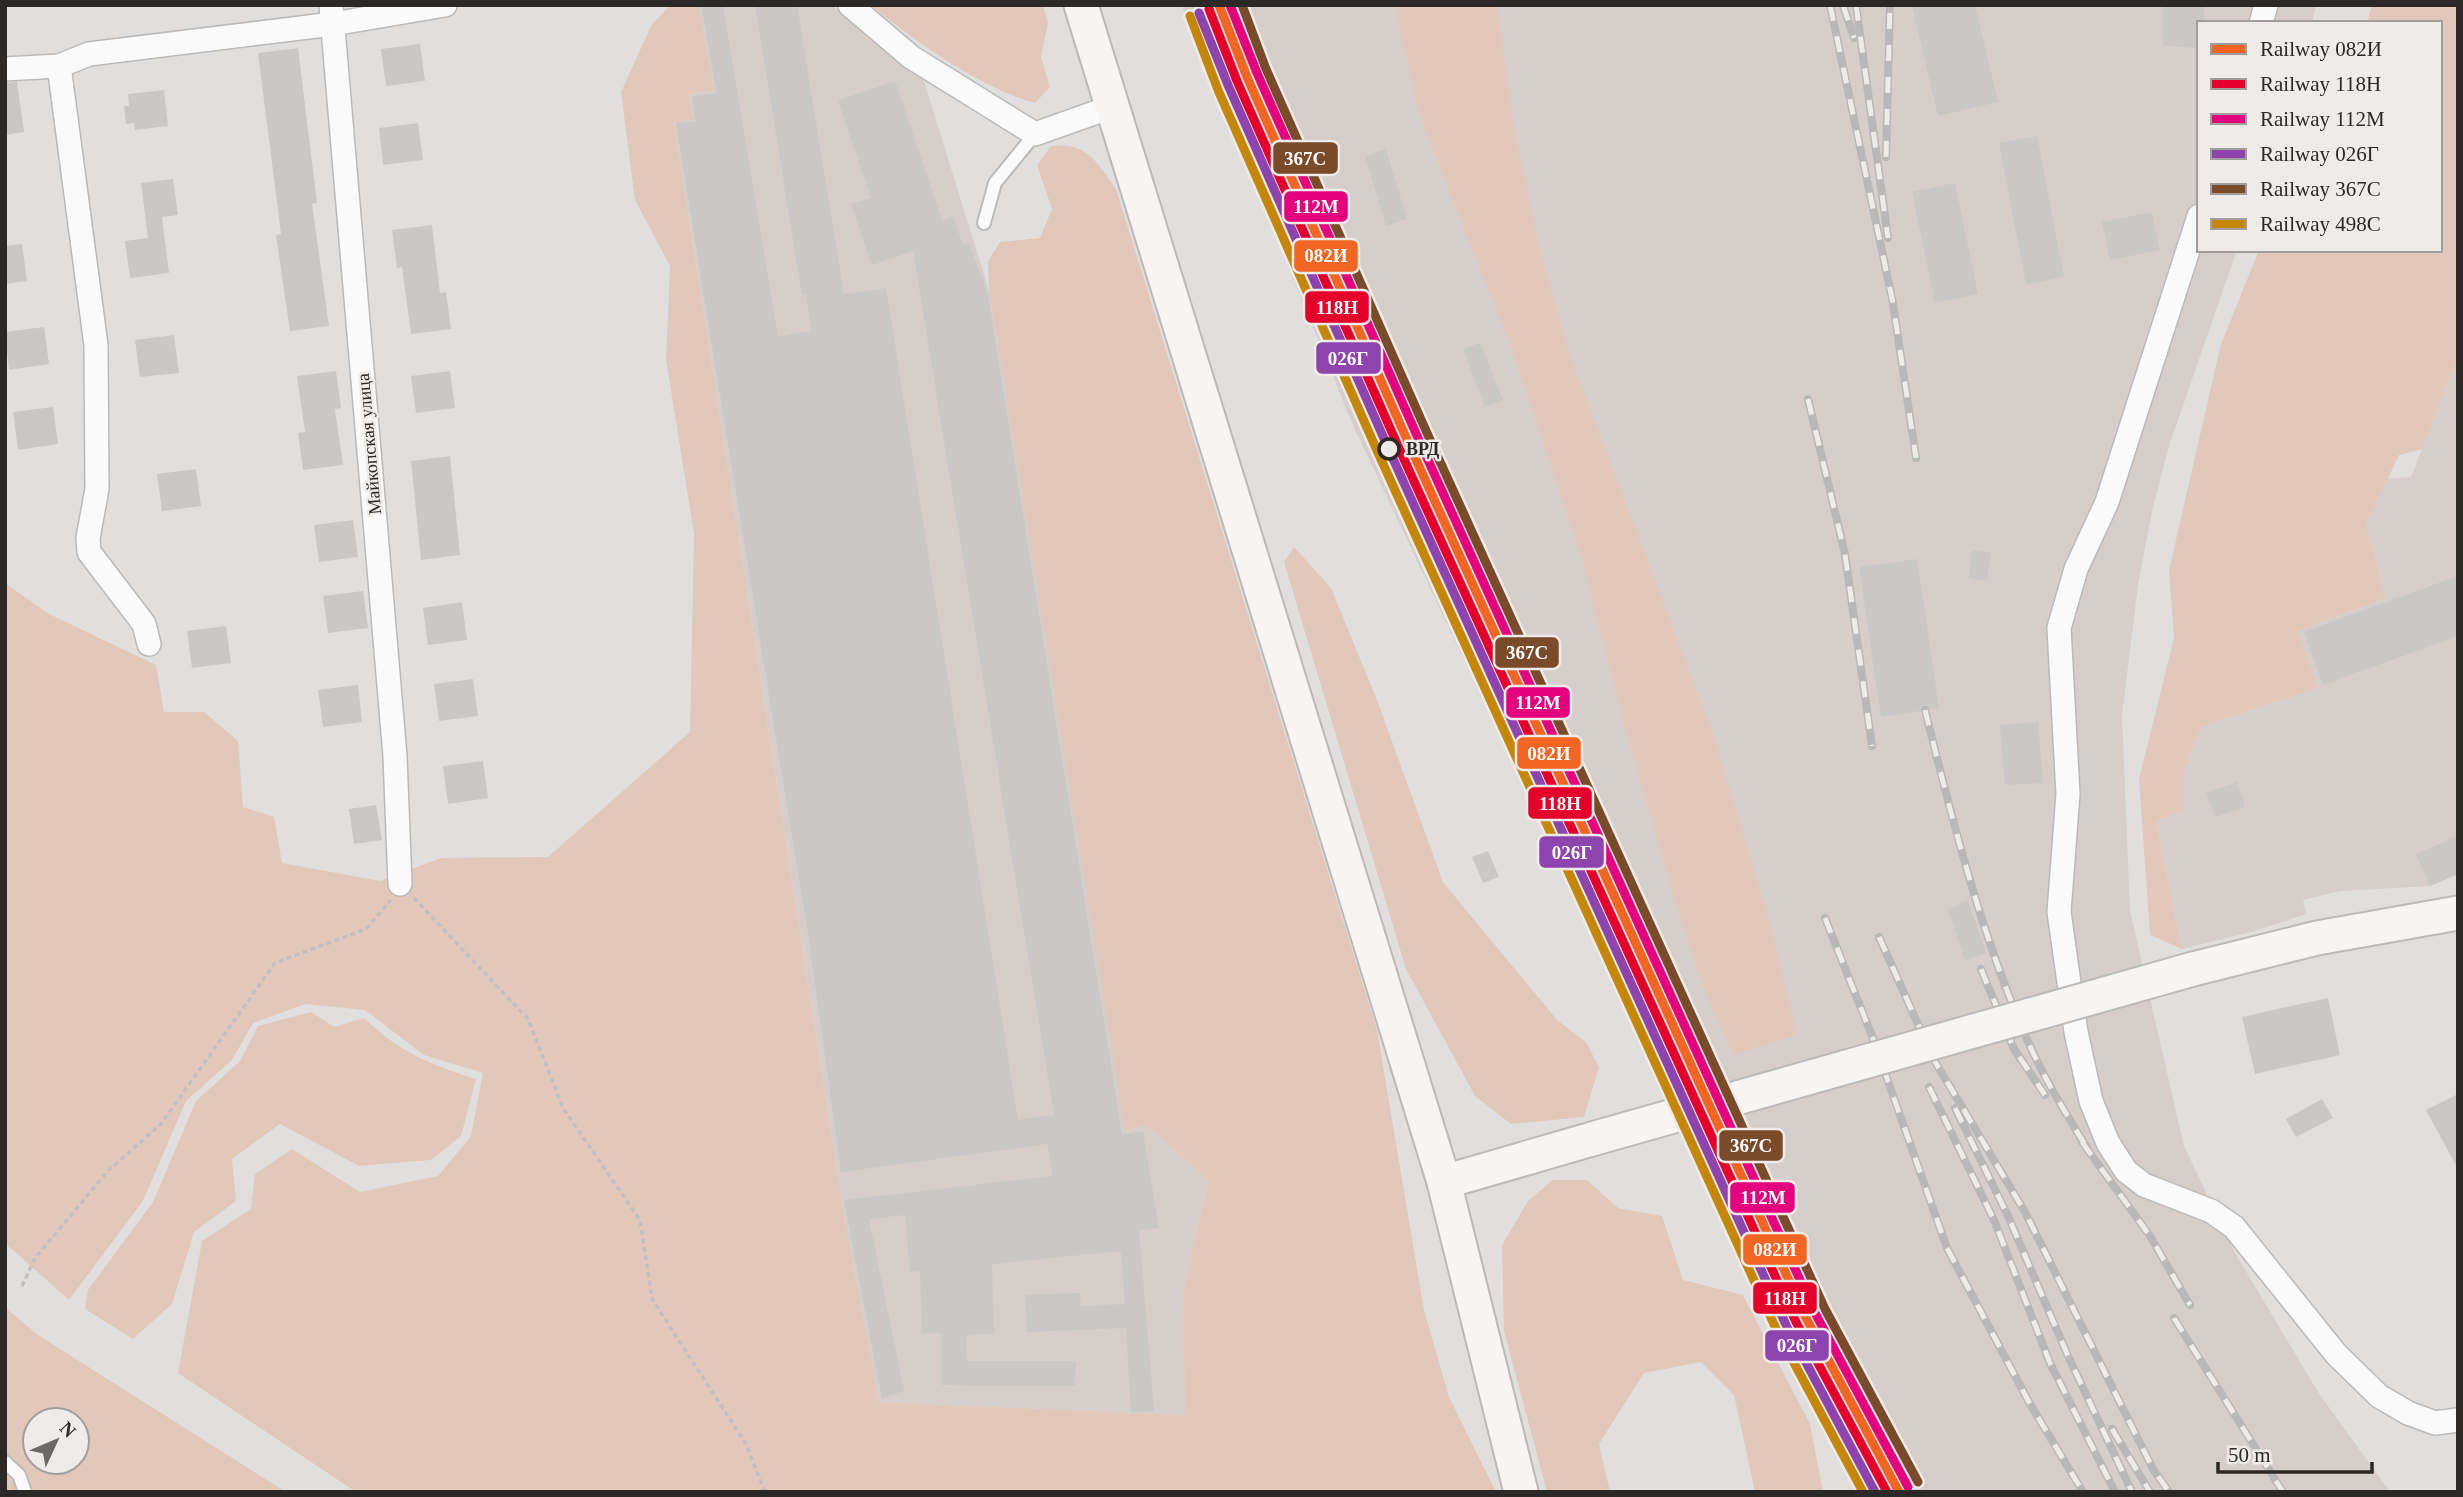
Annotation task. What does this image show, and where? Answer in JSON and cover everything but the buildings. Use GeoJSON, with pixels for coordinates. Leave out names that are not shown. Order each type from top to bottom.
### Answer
{"type":"FeatureCollection","features":[{"type":"Feature","properties":{"kind":"main road"},"geometry":{"type":"LineString","coordinates":[[1081,5],[1444,1182],[1521,1492]]}},
{"type":"Feature","properties":{"kind":"main road"},"geometry":{"type":"LineString","coordinates":[[1444,1182],[2193,969],[2317,938],[2458,913]]}},
{"type":"Feature","properties":{"kind":"street"},"geometry":{"type":"LineString","coordinates":[[5,69],[59,66],[89,54],[332,15],[445,5]]}},
{"type":"Feature","properties":{"kind":"street"},"geometry":{"type":"LineString","coordinates":[[850,5],[911,57],[1035,134],[1111,107]]}},
{"type":"Feature","properties":{"kind":"street","name":"Майкопская улица"},"geometry":{"type":"LineString","coordinates":[[332,15],[395,756],[400,884]]}},
{"type":"Feature","properties":{"kind":"street"},"geometry":{"type":"LineString","coordinates":[[59,66],[96,345],[97,489],[88,538],[89,552],[144,624],[149,644]]}},
{"type":"Feature","properties":{"kind":"street"},"geometry":{"type":"LineString","coordinates":[[2197,222],[2107,502],[2076,569],[2059,628],[2068,794],[2059,912],[2077,1032],[2089,1090],[2108,1143],[2126,1171],[2144,1185],[2211,1211],[2234,1227],[2336,1354],[2379,1396],[2408,1413],[2435,1423],[2458,1420]]}},
{"type":"Feature","properties":{"kind":"lane"},"geometry":{"type":"LineString","coordinates":[[984,223],[995,183],[1035,134]]}},
{"type":"Feature","properties":{"kind":"lane"},"geometry":{"type":"LineString","coordinates":[[5,1462],[19,1475],[25,1492]]}},
{"type":"Feature","properties":{"kind":"path"},"geometry":{"type":"LineString","coordinates":[[22,1286],[35,1258],[108,1171],[161,1124],[275,962],[366,929],[387,907],[400,884],[528,1019],[563,1108],[640,1220],[652,1299],[746,1444],[765,1492]]}},
{"type":"Feature","properties":{"kind":"shaded area"},"geometry":{"type":"Polygon","coordinates":[[[670,5],[699,5],[714,90],[689,94],[692,119],[674,122],[845,1222],[879,1402],[1185,1415],[1183,1292],[1208,1180],[1147,1126],[1125,1130],[989,291],[988,261],[1000,242],[1040,238],[1052,209],[1037,165],[1051,146],[1074,147],[1097,162],[1116,189],[1377,1030],[1424,1310],[1449,1397],[1496,1492],[356,1492],[178,1373],[202,1241],[251,1209],[255,1174],[292,1149],[360,1192],[438,1176],[471,1136],[483,1073],[424,1055],[365,1010],[305,1004],[253,1023],[232,1060],[186,1101],[143,1201],[69,1300],[5,1243],[5,583],[49,614],[156,665],[164,712],[204,712],[238,741],[243,807],[274,817],[282,863],[380,881],[441,858],[548,857],[690,732],[694,534],[666,359],[670,266],[635,200],[621,92],[651,26],[670,5]]]}},
{"type":"Feature","properties":{"kind":"shaded area"},"geometry":{"type":"Polygon","coordinates":[[[699,5],[832,5],[924,81],[989,291],[1126,1130],[1147,1126],[1208,1180],[1183,1292],[1185,1415],[879,1402],[845,1222],[674,121],[692,119],[689,94],[714,90],[699,5]]]}},
{"type":"Feature","properties":{"kind":"shaded area"},"geometry":{"type":"Polygon","coordinates":[[[870,5],[1043,5],[1048,23],[1041,57],[1050,87],[1035,103],[1013,96],[949,62],[870,5]]]}},
{"type":"Feature","properties":{"kind":"shaded area"},"geometry":{"type":"Polygon","coordinates":[[[1182,5],[2316,5],[2312,21],[2197,21],[2197,252],[2236,252],[2169,446],[2152,511],[2138,585],[2122,715],[2130,911],[2184,1146],[2234,1251],[2318,1392],[2390,1492],[1866,1492],[1643,1039],[1352,423],[1182,5]]]}},
{"type":"Feature","properties":{"kind":"shaded area"},"geometry":{"type":"Polygon","coordinates":[[[1394,5],[1497,5],[1514,128],[1539,247],[1571,358],[1713,733],[1772,930],[1797,1035],[1733,1055],[1702,986],[1623,720],[1582,561],[1510,345],[1420,116],[1394,5]]]}},
{"type":"Feature","properties":{"kind":"shaded area"},"geometry":{"type":"Polygon","coordinates":[[[2372,5],[2458,5],[2458,357],[2422,449],[2399,455],[2366,524],[2386,598],[2298,631],[2318,688],[2201,727],[2184,771],[2184,811],[2156,821],[2182,949],[2150,935],[2139,779],[2174,638],[2169,570],[2221,344],[2258,252],[2442,252],[2442,21],[2368,21],[2372,5]]]}},
{"type":"Feature","properties":{"kind":"shaded area"},"geometry":{"type":"Polygon","coordinates":[[[2458,357],[2458,874],[2430,886],[2340,891],[2303,900],[2306,914],[2255,931],[2182,949],[2156,821],[2184,811],[2184,771],[2201,727],[2318,688],[2298,631],[2386,598],[2366,524],[2386,479],[2411,477],[2458,357]]]}},
{"type":"Feature","properties":{"kind":"shaded area"},"geometry":{"type":"Polygon","coordinates":[[[1294,547],[1331,588],[1377,700],[1443,882],[1557,1020],[1586,1042],[1599,1067],[1584,1117],[1511,1124],[1475,1096],[1406,969],[1284,562],[1294,547]]]}},
{"type":"Feature","properties":{"kind":"shaded area"},"geometry":{"type":"Polygon","coordinates":[[[311,1012],[334,1027],[364,1018],[390,1040],[416,1056],[476,1079],[461,1136],[431,1160],[359,1166],[280,1124],[232,1159],[236,1201],[194,1232],[172,1304],[133,1339],[85,1309],[88,1290],[153,1202],[196,1101],[240,1061],[258,1026],[311,1012]]]}},
{"type":"Feature","properties":{"kind":"shaded area"},"geometry":{"type":"Polygon","coordinates":[[[1553,1180],[1587,1180],[1618,1208],[1662,1216],[1683,1280],[1743,1295],[1810,1424],[1823,1492],[1755,1492],[1734,1395],[1701,1362],[1644,1373],[1599,1444],[1610,1492],[1547,1492],[1504,1331],[1502,1245],[1528,1201],[1553,1180]]]}},
{"type":"Feature","properties":{"kind":"shaded area"},"geometry":{"type":"Polygon","coordinates":[[[5,1307],[38,1335],[286,1492],[5,1492],[5,1307]]]}},
{"type":"Feature","properties":{"kind":"railway"},"geometry":{"type":"LineString","coordinates":[[1830,5],[1893,303],[1916,458]]}},
{"type":"Feature","properties":{"kind":"railway"},"geometry":{"type":"LineString","coordinates":[[1843,5],[1854,38]]}},
{"type":"Feature","properties":{"kind":"railway"},"geometry":{"type":"LineString","coordinates":[[1856,5],[1888,238]]}},
{"type":"Feature","properties":{"kind":"railway"},"geometry":{"type":"LineString","coordinates":[[1886,157],[1890,5]]}},
{"type":"Feature","properties":{"kind":"railway"},"geometry":{"type":"LineString","coordinates":[[1808,399],[1845,554],[1872,746]]}},
{"type":"Feature","properties":{"kind":"railway"},"geometry":{"type":"LineString","coordinates":[[1925,710],[1958,838],[1997,964],[2036,1059],[2087,1148]]}},
{"type":"Feature","properties":{"kind":"railway"},"geometry":{"type":"LineString","coordinates":[[1825,918],[1872,1036],[1947,1248],[2030,1404],[2083,1492]]}},
{"type":"Feature","properties":{"kind":"railway"},"geometry":{"type":"LineString","coordinates":[[1879,937],[1934,1060],[2025,1212],[2153,1469],[2169,1492]]}},
{"type":"Feature","properties":{"kind":"railway"},"geometry":{"type":"LineString","coordinates":[[1981,969],[2014,1049],[2045,1095]]}},
{"type":"Feature","properties":{"kind":"railway"},"geometry":{"type":"LineString","coordinates":[[1929,1087],[1994,1220],[2050,1363],[2115,1492]]}},
{"type":"Feature","properties":{"kind":"railway"},"geometry":{"type":"LineString","coordinates":[[1955,1108],[2008,1216],[2068,1356],[2132,1492]]}},
{"type":"Feature","properties":{"kind":"railway"},"geometry":{"type":"LineString","coordinates":[[2082,1142],[2150,1236],[2190,1305]]}},
{"type":"Feature","properties":{"kind":"railway"},"geometry":{"type":"LineString","coordinates":[[2174,1318],[2283,1492]]}},
{"type":"Feature","properties":{"kind":"railway"},"geometry":{"type":"LineString","coordinates":[[2112,1429],[2150,1492]]}},
{"type":"Feature","properties":{"kind":"rail line","name":"082И"},"geometry":{"type":"LineString","coordinates":[[1219,5],[1247,77],[1408,442],[1806,1318],[1899,1492]]}},
{"type":"Feature","properties":{"kind":"rail line","name":"112М"},"geometry":{"type":"LineString","coordinates":[[1230,5],[1257,73],[1418,438],[1815,1313],[1908,1487]]}},
{"type":"Feature","properties":{"kind":"rail line","name":"367С"},"geometry":{"type":"LineString","coordinates":[[1242,5],[1266,69],[1427,433],[1825,1309],[1918,1482]]}},
{"type":"Feature","properties":{"kind":"rail line","name":"118Н"},"geometry":{"type":"LineString","coordinates":[[1209,9],[1237,81],[1398,446],[1796,1322],[1887,1492]]}},
{"type":"Feature","properties":{"kind":"rail line","name":"026Г"},"geometry":{"type":"LineString","coordinates":[[1199,13],[1228,85],[1389,450],[1787,1327],[1875,1492]]}},
{"type":"Feature","properties":{"kind":"rail line","name":"498С"},"geometry":{"type":"LineString","coordinates":[[1190,16],[1218,90],[1379,455],[1777,1331],[1863,1492]]}},
{"type":"Feature","properties":{"kind":"place","name":"ВРД"},"geometry":{"type":"Point","coordinates":[1389,449]}}]}
